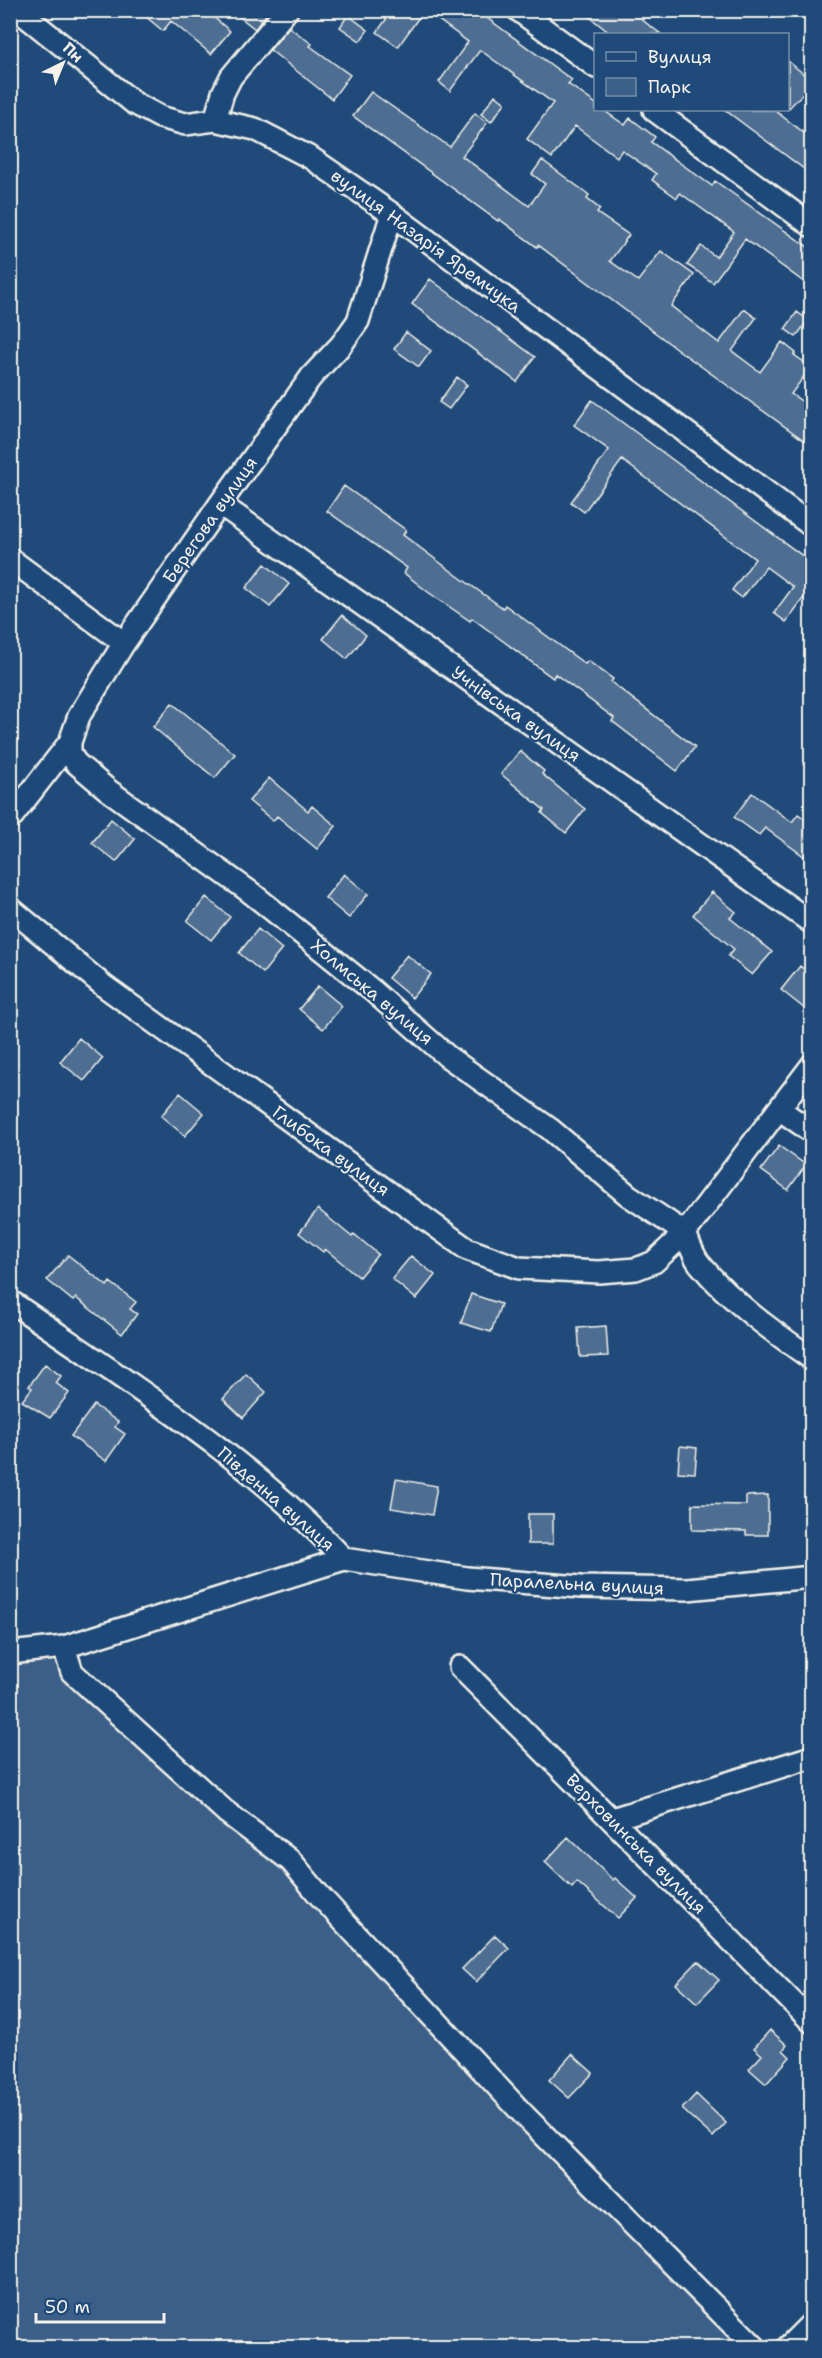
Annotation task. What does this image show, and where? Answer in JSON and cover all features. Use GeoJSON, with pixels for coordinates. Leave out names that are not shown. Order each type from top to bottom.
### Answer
{"type":"FeatureCollection","features":[{"type":"Feature","properties":{"kind":"street","name":"вулиця Назарія Яремчука"},"geometry":{"type":"LineString","coordinates":[[18,10],[134,103],[160,117],[185,124],[216,120],[255,129],[311,158],[392,214],[812,526]]}},
{"type":"Feature","properties":{"kind":"street"},"geometry":{"type":"LineString","coordinates":[[216,120],[222,93],[231,77],[287,10]]}},
{"type":"Feature","properties":{"kind":"street"},"geometry":{"type":"LineString","coordinates":[[518,10],[594,66]]}},
{"type":"Feature","properties":{"kind":"street"},"geometry":{"type":"LineString","coordinates":[[655,111],[812,226]]}},
{"type":"Feature","properties":{"kind":"street","name":"Берегова вулиця"},"geometry":{"type":"LineString","coordinates":[[10,819],[70,742],[79,716],[124,643],[220,504],[311,376],[341,345],[358,321],[392,214]]}},
{"type":"Feature","properties":{"kind":"street","name":"Учнівська вулиця"},"geometry":{"type":"LineString","coordinates":[[220,504],[812,923]]}},
{"type":"Feature","properties":{"kind":"street"},"geometry":{"type":"LineString","coordinates":[[10,559],[124,643]]}},
{"type":"Feature","properties":{"kind":"street","name":"Холмська вулиця"},"geometry":{"type":"LineString","coordinates":[[70,742],[70,754],[76,763],[108,790],[250,892],[373,991],[448,1056],[550,1129],[628,1195],[685,1233]]}},
{"type":"Feature","properties":{"kind":"street","name":"Глибока вулиця"},"geometry":{"type":"LineString","coordinates":[[10,908],[104,986],[467,1249],[519,1268],[599,1272],[636,1269],[654,1262],[685,1233],[812,1065]]}},
{"type":"Feature","properties":{"kind":"street"},"geometry":{"type":"LineString","coordinates":[[779,1109],[812,1132]]}},
{"type":"Feature","properties":{"kind":"street"},"geometry":{"type":"LineString","coordinates":[[685,1233],[698,1261],[728,1293],[771,1330],[812,1359]]}},
{"type":"Feature","properties":{"kind":"street","name":"Південна вулиця"},"geometry":{"type":"LineString","coordinates":[[10,1301],[241,1465],[322,1535],[344,1559],[64,1647],[10,1653]]}},
{"type":"Feature","properties":{"kind":"street","name":"Паралельна вулиця"},"geometry":{"type":"LineString","coordinates":[[344,1559],[467,1578],[581,1587],[687,1589],[812,1577]]}},
{"type":"Feature","properties":{"kind":"street"},"geometry":{"type":"LineString","coordinates":[[64,1647],[72,1672],[226,1812],[291,1861],[319,1895],[524,2115],[756,2348]]}},
{"type":"Feature","properties":{"kind":"street","name":"Верховинська вулиця"},"geometry":{"type":"LineString","coordinates":[[460,1667],[812,2022]]}},
{"type":"Feature","properties":{"kind":"street"},"geometry":{"type":"LineString","coordinates":[[612,1819],[812,1758]]}},
{"type":"Feature","properties":{"kind":"street"},"geometry":{"type":"LineString","coordinates":[[787,2348],[812,2324]]}},
{"type":"Feature","properties":{"kind":"green space"},"geometry":{"type":"Polygon","coordinates":[[[64,1647],[72,1672],[291,1861],[753,2347],[11,2347],[10,1653],[64,1647]]]}},
{"type":"Feature","properties":{"kind":"building"},"geometry":{"type":"Polygon","coordinates":[[[138,10],[205,10],[230,31],[211,54],[171,21],[163,31],[138,10]]]}},
{"type":"Feature","properties":{"kind":"building"},"geometry":{"type":"Polygon","coordinates":[[[231,10],[266,10],[268,12],[255,29],[231,10]]]}},
{"type":"Feature","properties":{"kind":"building"},"geometry":{"type":"Polygon","coordinates":[[[393,10],[424,10],[398,47],[377,32],[393,10]]]}},
{"type":"Feature","properties":{"kind":"building"},"geometry":{"type":"Polygon","coordinates":[[[425,10],[476,10],[572,80],[568,84],[594,103],[594,111],[604,111],[625,125],[630,118],[655,137],[651,142],[712,186],[715,181],[812,250],[812,288],[745,239],[713,283],[687,265],[701,246],[716,257],[734,232],[680,193],[677,198],[652,180],[656,174],[622,150],[617,157],[575,126],[552,158],[527,139],[553,103],[480,50],[450,91],[439,82],[468,42],[425,10]]]}},
{"type":"Feature","properties":{"kind":"building"},"geometry":{"type":"Polygon","coordinates":[[[581,10],[651,10],[642,20],[660,33],[610,33],[581,10]]]}},
{"type":"Feature","properties":{"kind":"building"},"geometry":{"type":"Polygon","coordinates":[[[348,15],[368,30],[360,41],[340,27],[348,15]]]}},
{"type":"Feature","properties":{"kind":"building"},"geometry":{"type":"Polygon","coordinates":[[[289,27],[312,44],[310,46],[350,75],[332,99],[270,50],[289,27]]]}},
{"type":"Feature","properties":{"kind":"building"},"geometry":{"type":"Polygon","coordinates":[[[789,62],[812,81],[812,84],[789,108],[789,62]]]}},
{"type":"Feature","properties":{"kind":"building"},"geometry":{"type":"Polygon","coordinates":[[[371,92],[450,147],[475,113],[487,123],[462,156],[529,206],[545,184],[532,174],[542,160],[589,195],[587,199],[600,209],[597,213],[629,235],[610,261],[638,281],[661,251],[694,275],[671,306],[719,343],[744,309],[756,318],[732,351],[760,372],[782,342],[796,353],[794,355],[811,367],[791,394],[812,408],[812,446],[538,245],[537,247],[499,219],[498,221],[353,116],[371,92]]]}},
{"type":"Feature","properties":{"kind":"building"},"geometry":{"type":"Polygon","coordinates":[[[495,95],[505,103],[491,122],[481,114],[495,95]]]}},
{"type":"Feature","properties":{"kind":"building"},"geometry":{"type":"Polygon","coordinates":[[[726,111],[775,111],[812,139],[812,175],[726,111]]]}},
{"type":"Feature","properties":{"kind":"building"},"geometry":{"type":"Polygon","coordinates":[[[430,279],[535,357],[517,382],[412,304],[430,279]]]}},
{"type":"Feature","properties":{"kind":"building"},"geometry":{"type":"Polygon","coordinates":[[[797,312],[808,320],[796,337],[785,329],[797,312]]]}},
{"type":"Feature","properties":{"kind":"building"},"geometry":{"type":"Polygon","coordinates":[[[406,332],[431,351],[419,367],[394,349],[406,332]]]}},
{"type":"Feature","properties":{"kind":"building"},"geometry":{"type":"Polygon","coordinates":[[[457,377],[467,385],[449,409],[439,402],[457,377]]]}},
{"type":"Feature","properties":{"kind":"building"},"geometry":{"type":"Polygon","coordinates":[[[592,400],[812,563],[812,601],[805,596],[786,622],[774,613],[793,587],[766,567],[742,598],[732,590],[755,559],[622,460],[584,512],[571,502],[609,450],[574,425],[592,400]]]}},
{"type":"Feature","properties":{"kind":"building"},"geometry":{"type":"Polygon","coordinates":[[[344,486],[406,530],[403,535],[462,579],[503,608],[505,605],[585,664],[588,661],[613,679],[611,682],[695,747],[677,771],[612,721],[614,718],[555,674],[553,678],[472,618],[470,621],[428,592],[404,573],[407,568],[327,511],[344,486]]]}},
{"type":"Feature","properties":{"kind":"building"},"geometry":{"type":"Polygon","coordinates":[[[265,564],[289,584],[270,607],[246,588],[265,564]]]}},
{"type":"Feature","properties":{"kind":"building"},"geometry":{"type":"Polygon","coordinates":[[[342,615],[366,635],[347,659],[323,639],[342,615]]]}},
{"type":"Feature","properties":{"kind":"building"},"geometry":{"type":"Polygon","coordinates":[[[172,703],[235,754],[215,778],[153,727],[172,703]]]}},
{"type":"Feature","properties":{"kind":"building"},"geometry":{"type":"Polygon","coordinates":[[[520,751],[544,771],[542,774],[585,809],[566,833],[542,813],[544,810],[501,774],[520,751]]]}},
{"type":"Feature","properties":{"kind":"building"},"geometry":{"type":"Polygon","coordinates":[[[269,778],[308,811],[312,806],[336,826],[317,849],[277,816],[273,821],[249,801],[269,778]]]}},
{"type":"Feature","properties":{"kind":"building"},"geometry":{"type":"Polygon","coordinates":[[[752,793],[792,822],[798,814],[812,824],[812,848],[805,857],[765,828],[759,835],[734,817],[752,793]]]}},
{"type":"Feature","properties":{"kind":"building"},"geometry":{"type":"Polygon","coordinates":[[[111,819],[135,839],[116,862],[92,843],[111,819]]]}},
{"type":"Feature","properties":{"kind":"building"},"geometry":{"type":"Polygon","coordinates":[[[344,874],[368,894],[349,918],[325,898],[344,874]]]}},
{"type":"Feature","properties":{"kind":"building"},"geometry":{"type":"Polygon","coordinates":[[[712,892],[736,912],[730,918],[772,952],[752,975],[728,956],[734,949],[693,915],[712,892]]]}},
{"type":"Feature","properties":{"kind":"building"},"geometry":{"type":"Polygon","coordinates":[[[206,897],[230,917],[211,940],[187,921],[206,897]]]}},
{"type":"Feature","properties":{"kind":"building"},"geometry":{"type":"Polygon","coordinates":[[[258,929],[282,949],[263,973],[239,953],[258,929]]]}},
{"type":"Feature","properties":{"kind":"building"},"geometry":{"type":"Polygon","coordinates":[[[407,955],[431,974],[412,998],[388,978],[407,955]]]}},
{"type":"Feature","properties":{"kind":"building"},"geometry":{"type":"Polygon","coordinates":[[[800,966],[812,976],[812,1001],[805,1009],[781,990],[800,966]]]}},
{"type":"Feature","properties":{"kind":"building"},"geometry":{"type":"Polygon","coordinates":[[[318,986],[342,1006],[323,1029],[299,1009],[318,986]]]}},
{"type":"Feature","properties":{"kind":"building"},"geometry":{"type":"Polygon","coordinates":[[[79,1038],[103,1058],[84,1081],[60,1062],[79,1038]]]}},
{"type":"Feature","properties":{"kind":"building"},"geometry":{"type":"Polygon","coordinates":[[[180,1093],[204,1113],[185,1136],[161,1116],[180,1093]]]}},
{"type":"Feature","properties":{"kind":"building"},"geometry":{"type":"Polygon","coordinates":[[[779,1146],[806,1165],[788,1190],[761,1170],[779,1146]]]}},
{"type":"Feature","properties":{"kind":"building"},"geometry":{"type":"Polygon","coordinates":[[[318,1209],[352,1237],[354,1234],[378,1254],[359,1277],[325,1249],[323,1252],[299,1233],[318,1209]]]}},
{"type":"Feature","properties":{"kind":"building"},"geometry":{"type":"Polygon","coordinates":[[[68,1255],[107,1286],[110,1282],[136,1302],[130,1309],[137,1314],[122,1334],[76,1298],[73,1301],[47,1280],[68,1255]]]}},
{"type":"Feature","properties":{"kind":"building"},"geometry":{"type":"Polygon","coordinates":[[[411,1256],[435,1275],[416,1299],[392,1279],[411,1256]]]}},
{"type":"Feature","properties":{"kind":"building"},"geometry":{"type":"Polygon","coordinates":[[[471,1294],[501,1304],[491,1332],[461,1323],[471,1294]]]}},
{"type":"Feature","properties":{"kind":"building"},"geometry":{"type":"Polygon","coordinates":[[[606,1326],[608,1356],[580,1357],[578,1328],[606,1326]]]}},
{"type":"Feature","properties":{"kind":"building"},"geometry":{"type":"Polygon","coordinates":[[[45,1364],[61,1376],[56,1383],[69,1393],[50,1418],[22,1401],[32,1388],[29,1386],[45,1364]]]}},
{"type":"Feature","properties":{"kind":"building"},"geometry":{"type":"Polygon","coordinates":[[[246,1374],[266,1392],[243,1418],[223,1399],[246,1374]]]}},
{"type":"Feature","properties":{"kind":"building"},"geometry":{"type":"Polygon","coordinates":[[[94,1405],[118,1422],[115,1427],[125,1434],[106,1461],[71,1436],[94,1405]]]}},
{"type":"Feature","properties":{"kind":"building"},"geometry":{"type":"Polygon","coordinates":[[[680,1446],[697,1448],[695,1473],[678,1472],[680,1446]]]}},
{"type":"Feature","properties":{"kind":"building"},"geometry":{"type":"Polygon","coordinates":[[[396,1479],[437,1486],[432,1515],[391,1508],[396,1479]]]}},
{"type":"Feature","properties":{"kind":"building"},"geometry":{"type":"Polygon","coordinates":[[[768,1495],[768,1535],[746,1535],[746,1531],[692,1530],[692,1504],[746,1505],[746,1496],[768,1495]]]}},
{"type":"Feature","properties":{"kind":"building"},"geometry":{"type":"Polygon","coordinates":[[[528,1514],[553,1514],[553,1544],[528,1544],[528,1514]]]}},
{"type":"Feature","properties":{"kind":"building"},"geometry":{"type":"Polygon","coordinates":[[[568,1837],[613,1880],[615,1878],[637,1898],[618,1918],[577,1882],[572,1888],[545,1862],[568,1837]]]}},
{"type":"Feature","properties":{"kind":"building"},"geometry":{"type":"Polygon","coordinates":[[[495,1935],[509,1948],[476,1982],[462,1969],[495,1935]]]}},
{"type":"Feature","properties":{"kind":"building"},"geometry":{"type":"Polygon","coordinates":[[[698,1961],[719,1980],[697,2003],[676,1984],[698,1961]]]}},
{"type":"Feature","properties":{"kind":"building"},"geometry":{"type":"Polygon","coordinates":[[[770,2030],[787,2045],[783,2050],[790,2057],[766,2084],[749,2069],[762,2055],[754,2048],[770,2030]]]}},
{"type":"Feature","properties":{"kind":"building"},"geometry":{"type":"Polygon","coordinates":[[[572,2054],[593,2073],[569,2098],[549,2080],[572,2054]]]}},
{"type":"Feature","properties":{"kind":"building"},"geometry":{"type":"Polygon","coordinates":[[[696,2094],[726,2123],[713,2137],[682,2109],[696,2094]]]}}]}
